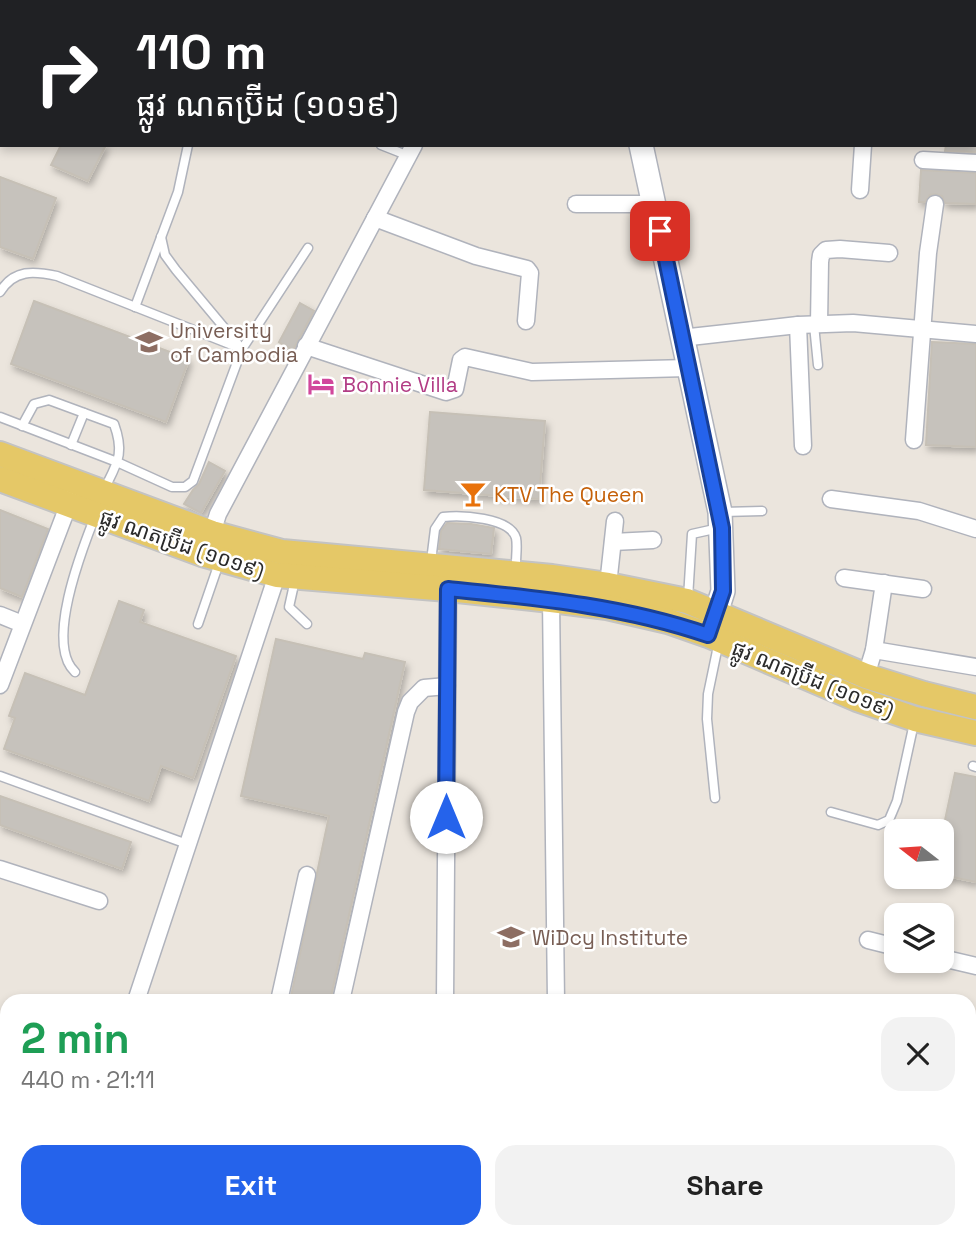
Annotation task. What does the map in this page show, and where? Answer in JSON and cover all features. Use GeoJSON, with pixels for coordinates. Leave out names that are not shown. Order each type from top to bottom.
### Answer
{"type":"FeatureCollection","features":[{"type":"Feature","properties":{"kind":"main road","name":"ផ្លូវ ណតប្រ៊ីដ (១០១៩)"},"geometry":{"type":"LineString","coordinates":[[0,454],[72,494]]}},
{"type":"Feature","properties":{"kind":"main road","name":"ផ្លូវ ណតប្រ៊ីដ (១០១៩)"},"geometry":{"type":"LineString","coordinates":[[0,479],[72,494],[220,560],[286,576],[551,600],[631,613],[715,629],[924,694],[976,707]]}},
{"type":"Feature","properties":{"kind":"main road","name":"ផ្លូវ ណតប្រ៊ីដ (១០១៩)"},"geometry":{"type":"LineString","coordinates":[[99,504],[282,552],[516,573],[608,585],[687,601],[715,629],[824,687],[915,719],[976,733]]}},
{"type":"Feature","properties":{"kind":"street"},"geometry":{"type":"LineString","coordinates":[[641,147],[721,520],[723,591],[715,629]]}},
{"type":"Feature","properties":{"kind":"street"},"geometry":{"type":"LineString","coordinates":[[860,190],[863,147]]}},
{"type":"Feature","properties":{"kind":"street"},"geometry":{"type":"LineString","coordinates":[[212,533],[218,514],[411,151]]}},
{"type":"Feature","properties":{"kind":"street"},"geometry":{"type":"LineString","coordinates":[[923,160],[976,163]]}},
{"type":"Feature","properties":{"kind":"street"},"geometry":{"type":"LineString","coordinates":[[576,204],[654,204]]}},
{"type":"Feature","properties":{"kind":"street"},"geometry":{"type":"LineString","coordinates":[[914,440],[934,204]]}},
{"type":"Feature","properties":{"kind":"street"},"geometry":{"type":"LineString","coordinates":[[375,218],[475,256],[527,269],[530,273],[526,321]]}},
{"type":"Feature","properties":{"kind":"street"},"geometry":{"type":"LineString","coordinates":[[803,446],[810,325],[821,255],[826,250],[840,249],[889,253]]}},
{"type":"Feature","properties":{"kind":"street"},"geometry":{"type":"LineString","coordinates":[[681,338],[853,323],[976,334]]}},
{"type":"Feature","properties":{"kind":"street"},"geometry":{"type":"LineString","coordinates":[[306,346],[446,392],[455,389],[461,360],[465,357],[532,372],[688,368]]}},
{"type":"Feature","properties":{"kind":"street"},"geometry":{"type":"LineString","coordinates":[[0,685],[14,620],[72,494]]}},
{"type":"Feature","properties":{"kind":"street"},"geometry":{"type":"LineString","coordinates":[[831,499],[919,511],[976,529]]}},
{"type":"Feature","properties":{"kind":"street"},"geometry":{"type":"LineString","coordinates":[[608,585],[615,521]]}},
{"type":"Feature","properties":{"kind":"street"},"geometry":{"type":"LineString","coordinates":[[613,542],[653,540]]}},
{"type":"Feature","properties":{"kind":"street"},"geometry":{"type":"LineString","coordinates":[[138,994],[187,844],[286,576]]}},
{"type":"Feature","properties":{"kind":"street"},"geometry":{"type":"LineString","coordinates":[[844,578],[923,589]]}},
{"type":"Feature","properties":{"kind":"street"},"geometry":{"type":"LineString","coordinates":[[866,676],[874,650],[884,583]]}},
{"type":"Feature","properties":{"kind":"street"},"geometry":{"type":"LineString","coordinates":[[445,994],[448,589]]}},
{"type":"Feature","properties":{"kind":"street"},"geometry":{"type":"LineString","coordinates":[[551,600],[556,994]]}},
{"type":"Feature","properties":{"kind":"street"},"geometry":{"type":"LineString","coordinates":[[874,650],[976,667]]}},
{"type":"Feature","properties":{"kind":"street"},"geometry":{"type":"LineString","coordinates":[[343,994],[406,712],[424,688],[447,686]]}},
{"type":"Feature","properties":{"kind":"street"},"geometry":{"type":"LineString","coordinates":[[0,869],[99,901]]}},
{"type":"Feature","properties":{"kind":"street"},"geometry":{"type":"LineString","coordinates":[[281,994],[307,875]]}},
{"type":"Feature","properties":{"kind":"street"},"geometry":{"type":"LineString","coordinates":[[868,940],[884,944]]}},
{"type":"Feature","properties":{"kind":"street"},"geometry":{"type":"LineString","coordinates":[[954,961],[976,966]]}},
{"type":"Feature","properties":{"kind":"lane"},"geometry":{"type":"LineString","coordinates":[[135,307],[178,192],[188,147]]}},
{"type":"Feature","properties":{"kind":"lane"},"geometry":{"type":"LineString","coordinates":[[391,147],[411,151]]}},
{"type":"Feature","properties":{"kind":"lane"},"geometry":{"type":"LineString","coordinates":[[161,237],[165,255],[170,263],[242,349]]}},
{"type":"Feature","properties":{"kind":"lane"},"geometry":{"type":"LineString","coordinates":[[0,417],[117,462],[172,487],[185,486],[193,481],[242,349],[308,248]]}},
{"type":"Feature","properties":{"kind":"lane"},"geometry":{"type":"LineString","coordinates":[[0,292],[7,282],[20,273],[39,272],[57,276],[242,349]]}},
{"type":"Feature","properties":{"kind":"lane"},"geometry":{"type":"LineString","coordinates":[[810,325],[818,365]]}},
{"type":"Feature","properties":{"kind":"lane"},"geometry":{"type":"LineString","coordinates":[[22,426],[34,404],[48,400],[114,424],[120,442],[117,462],[75,570],[66,614],[64,652],[69,667],[75,672]]}},
{"type":"Feature","properties":{"kind":"lane"},"geometry":{"type":"LineString","coordinates":[[71,445],[84,413]]}},
{"type":"Feature","properties":{"kind":"lane"},"geometry":{"type":"LineString","coordinates":[[687,601],[692,534],[721,520],[762,511]]}},
{"type":"Feature","properties":{"kind":"lane"},"geometry":{"type":"LineString","coordinates":[[431,564],[435,529],[443,517],[455,516],[498,522],[509,527],[516,537],[516,573]]}},
{"type":"Feature","properties":{"kind":"lane"},"geometry":{"type":"LineString","coordinates":[[198,624],[220,560]]}},
{"type":"Feature","properties":{"kind":"lane"},"geometry":{"type":"LineString","coordinates":[[286,576],[289,607],[307,624]]}},
{"type":"Feature","properties":{"kind":"lane"},"geometry":{"type":"LineString","coordinates":[[715,629],[707,706],[715,798]]}},
{"type":"Feature","properties":{"kind":"lane"},"geometry":{"type":"LineString","coordinates":[[831,812],[878,825],[889,820],[897,801],[915,719]]}},
{"type":"Feature","properties":{"kind":"lane"},"geometry":{"type":"LineString","coordinates":[[0,776],[187,844]]}},
{"type":"Feature","properties":{"kind":"building"},"geometry":{"type":"Polygon","coordinates":[[[60,147],[105,147],[88,181],[51,165],[60,147]]]}},
{"type":"Feature","properties":{"kind":"building"},"geometry":{"type":"Polygon","coordinates":[[[946,147],[976,147],[976,152],[945,151],[946,147]]]}},
{"type":"Feature","properties":{"kind":"building"},"geometry":{"type":"Polygon","coordinates":[[[921,170],[976,173],[976,204],[945,203],[942,196],[936,194],[930,195],[925,202],[919,202],[921,170]]]}},
{"type":"Feature","properties":{"kind":"building"},"geometry":{"type":"Polygon","coordinates":[[[0,177],[56,198],[33,259],[0,247],[0,177]]]}},
{"type":"Feature","properties":{"kind":"building"},"geometry":{"type":"Polygon","coordinates":[[[34,301],[189,359],[166,422],[11,364],[34,301]]]}},
{"type":"Feature","properties":{"kind":"building"},"geometry":{"type":"Polygon","coordinates":[[[300,303],[314,311],[293,350],[279,342],[300,303]]]}},
{"type":"Feature","properties":{"kind":"building"},"geometry":{"type":"Polygon","coordinates":[[[932,342],[976,344],[976,447],[926,445],[932,342]]]}},
{"type":"Feature","properties":{"kind":"building"},"geometry":{"type":"Polygon","coordinates":[[[430,412],[545,421],[539,499],[424,490],[430,412]]]}},
{"type":"Feature","properties":{"kind":"building"},"geometry":{"type":"Polygon","coordinates":[[[209,462],[225,471],[201,513],[184,504],[199,484],[209,462]]]}},
{"type":"Feature","properties":{"kind":"building"},"geometry":{"type":"Polygon","coordinates":[[[0,510],[48,529],[22,597],[0,588],[0,510]]]}},
{"type":"Feature","properties":{"kind":"building"},"geometry":{"type":"Polygon","coordinates":[[[447,523],[494,528],[491,554],[439,549],[441,531],[447,523]]]}},
{"type":"Feature","properties":{"kind":"building"},"geometry":{"type":"Polygon","coordinates":[[[119,601],[144,610],[140,622],[236,656],[193,778],[161,766],[149,801],[4,749],[15,718],[9,716],[25,673],[85,695],[119,601]]]}},
{"type":"Feature","properties":{"kind":"building"},"geometry":{"type":"Polygon","coordinates":[[[276,639],[363,659],[365,653],[405,662],[332,994],[291,994],[329,816],[241,796],[276,639]]]}},
{"type":"Feature","properties":{"kind":"building"},"geometry":{"type":"Polygon","coordinates":[[[955,773],[976,777],[976,882],[954,877],[954,819],[945,819],[955,773]]]}},
{"type":"Feature","properties":{"kind":"building"},"geometry":{"type":"Polygon","coordinates":[[[0,796],[131,842],[122,869],[0,825],[0,796]]]}},
{"type":"Feature","properties":{"kind":"place","name":"University of Cambodia"},"geometry":{"type":"Point","coordinates":[149,342]}},
{"type":"Feature","properties":{"kind":"place","name":"Bonnie Villa"},"geometry":{"type":"Point","coordinates":[321,384]}},
{"type":"Feature","properties":{"kind":"place","name":"KTV The Queen"},"geometry":{"type":"Point","coordinates":[473,494]}},
{"type":"Feature","properties":{"kind":"place","name":"WiDcy Institute"},"geometry":{"type":"Point","coordinates":[511,937]}},
{"type":"Feature","properties":{"kind":"route"},"geometry":{"type":"LineString","coordinates":[[446,817],[448,589],[607,607],[668,621],[708,635],[717,612],[723,591],[720,512],[660,231]]}}]}
